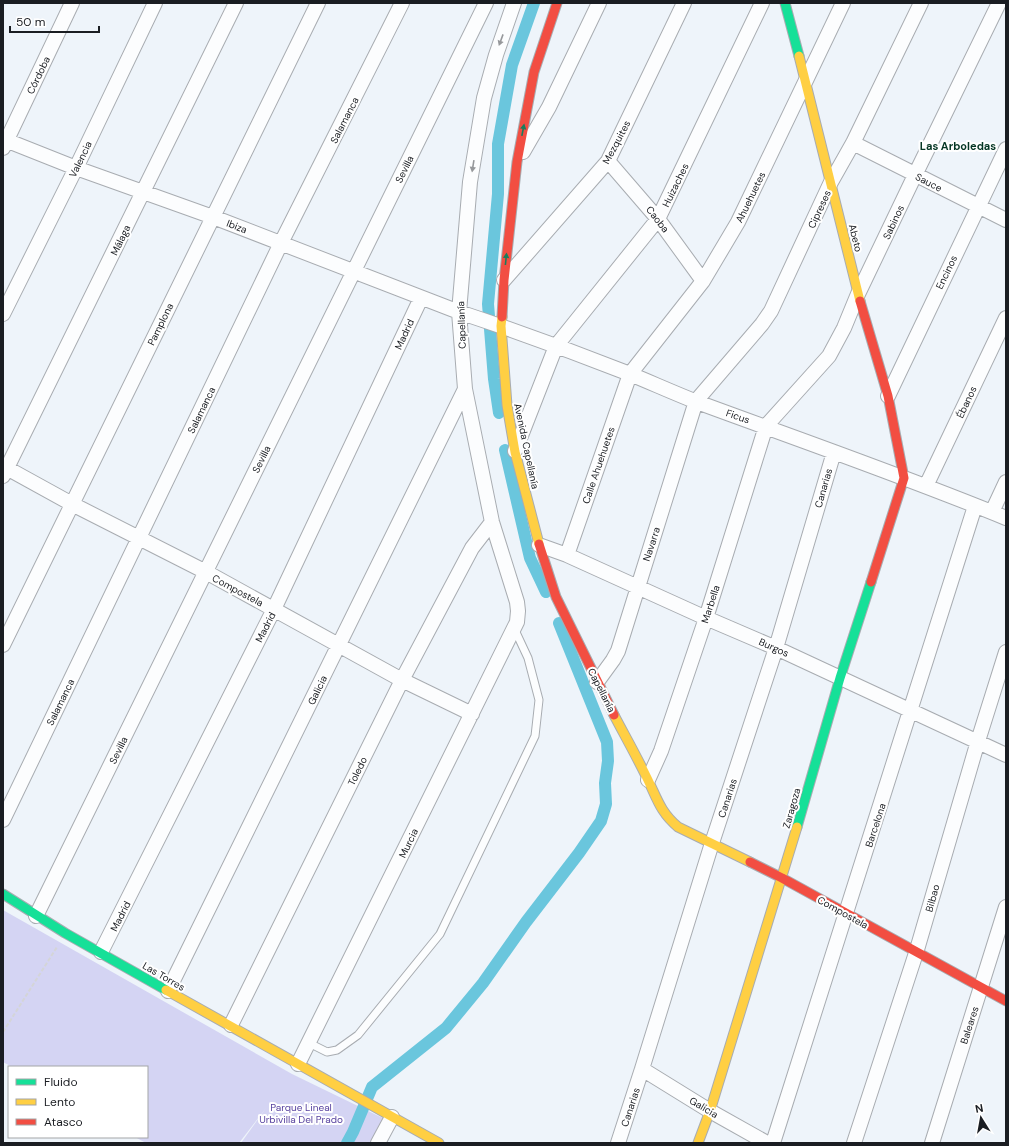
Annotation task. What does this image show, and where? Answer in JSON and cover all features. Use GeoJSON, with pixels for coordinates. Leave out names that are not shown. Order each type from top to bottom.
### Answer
{"type":"FeatureCollection","features":[{"type":"Feature","properties":{"kind":"street","name":"Córdoba"},"geometry":{"type":"LineString","coordinates":[[4,142],[72,3]]}},
{"type":"Feature","properties":{"kind":"street","name":"Valencia"},"geometry":{"type":"LineString","coordinates":[[3,314],[76,168],[155,3]]}},
{"type":"Feature","properties":{"kind":"street","name":"Málaga"},"geometry":{"type":"LineString","coordinates":[[4,470],[143,193],[236,3]]}},
{"type":"Feature","properties":{"kind":"street","name":"Pamplona"},"geometry":{"type":"LineString","coordinates":[[3,645],[318,3]]}},
{"type":"Feature","properties":{"kind":"street","name":"Salamanca"},"geometry":{"type":"LineString","coordinates":[[3,820],[281,243],[402,3]]}},
{"type":"Feature","properties":{"kind":"street","name":"Sevilla"},"geometry":{"type":"LineString","coordinates":[[36,916],[486,3]]}},
{"type":"Feature","properties":{"kind":"street","name":"Capellanía"},"geometry":{"type":"LineString","coordinates":[[514,3],[496,55],[484,98],[470,182],[464,314],[465,389],[492,522],[517,602],[518,611],[516,625]]}},
{"type":"Feature","properties":{"kind":"street"},"geometry":{"type":"LineString","coordinates":[[497,325],[504,280],[517,162],[534,72],[557,3]]}},
{"type":"Feature","properties":{"kind":"street"},"geometry":{"type":"LineString","coordinates":[[517,162],[549,107],[599,3]]}},
{"type":"Feature","properties":{"kind":"street","name":"Mezquites"},"geometry":{"type":"LineString","coordinates":[[504,280],[608,161],[684,3]]}},
{"type":"Feature","properties":{"kind":"street","name":"Huizaches"},"geometry":{"type":"LineString","coordinates":[[515,452],[556,346],[658,219],[762,3]]}},
{"type":"Feature","properties":{"kind":"street","name":"Abeto"},"geometry":{"type":"LineString","coordinates":[[785,3],[806,81],[858,294],[888,396],[904,478]]}},
{"type":"Feature","properties":{"kind":"street","name":"Ahuehuetes"},"geometry":{"type":"LineString","coordinates":[[630,374],[703,281],[738,222],[843,3]]}},
{"type":"Feature","properties":{"kind":"street","name":"Cipreses"},"geometry":{"type":"LineString","coordinates":[[696,401],[762,324],[771,311],[831,182],[853,144],[921,3]]}},
{"type":"Feature","properties":{"kind":"street","name":"Sabinos"},"geometry":{"type":"LineString","coordinates":[[766,426],[829,356],[844,328],[858,294],[914,175],[999,3]]}},
{"type":"Feature","properties":{"kind":"street","name":"Ibiza"},"geometry":{"type":"LineString","coordinates":[[4,142],[213,217],[464,314]]}},
{"type":"Feature","properties":{"kind":"street","name":"Sauce"},"geometry":{"type":"LineString","coordinates":[[853,144],[1006,220]]}},
{"type":"Feature","properties":{"kind":"street","name":"Encinos"},"geometry":{"type":"LineString","coordinates":[[888,396],[1006,149]]}},
{"type":"Feature","properties":{"kind":"street","name":"Caoba"},"geometry":{"type":"LineString","coordinates":[[608,161],[658,219],[703,281]]}},
{"type":"Feature","properties":{"kind":"street","name":"Madrid"},"geometry":{"type":"LineString","coordinates":[[101,952],[274,609],[422,298]]}},
{"type":"Feature","properties":{"kind":"street","name":"Ficus"},"geometry":{"type":"LineString","coordinates":[[464,314],[556,346],[696,401],[926,486],[1006,518]]}},
{"type":"Feature","properties":{"kind":"street","name":"Ébanos"},"geometry":{"type":"LineString","coordinates":[[926,486],[1006,318]]}},
{"type":"Feature","properties":{"kind":"street","name":"Avenida Capellanía"},"geometry":{"type":"LineString","coordinates":[[497,325],[507,405],[515,452],[539,545]]}},
{"type":"Feature","properties":{"kind":"street","name":"Calle Ahuehuetes"},"geometry":{"type":"LineString","coordinates":[[567,555],[630,374]]}},
{"type":"Feature","properties":{"kind":"street","name":"Galicia"},"geometry":{"type":"LineString","coordinates":[[168,991],[465,389]]}},
{"type":"Feature","properties":{"kind":"street","name":"Navarra"},"geometry":{"type":"LineString","coordinates":[[597,682],[618,651],[637,586],[696,401]]}},
{"type":"Feature","properties":{"kind":"street","name":"Marbella"},"geometry":{"type":"LineString","coordinates":[[648,780],[661,751],[706,618],[766,426]]}},
{"type":"Feature","properties":{"kind":"street","name":"Canarias"},"geometry":{"type":"LineString","coordinates":[[618,1143],[712,843],[776,648],[834,452]]}},
{"type":"Feature","properties":{"kind":"street","name":"Compostela"},"geometry":{"type":"LineString","coordinates":[[4,470],[206,572],[402,680],[472,714]]}},
{"type":"Feature","properties":{"kind":"street","name":"Zaragoza"},"geometry":{"type":"LineString","coordinates":[[698,1143],[710,1111],[782,878],[840,678],[904,478]]}},
{"type":"Feature","properties":{"kind":"street"},"geometry":{"type":"LineString","coordinates":[[992,512],[1006,482]]}},
{"type":"Feature","properties":{"kind":"street","name":"Barcelona"},"geometry":{"type":"LineString","coordinates":[[772,1143],[975,506]]}},
{"type":"Feature","properties":{"kind":"street","name":"Toledo"},"geometry":{"type":"LineString","coordinates":[[231,1025],[402,680],[472,548],[492,522]]}},
{"type":"Feature","properties":{"kind":"street","name":"Capellanía"},"geometry":{"type":"LineString","coordinates":[[539,545],[556,597],[597,682],[648,780],[657,801],[668,819],[678,827]]}},
{"type":"Feature","properties":{"kind":"street","name":"Burgos"},"geometry":{"type":"LineString","coordinates":[[539,545],[567,555],[776,648],[1006,755]]}},
{"type":"Feature","properties":{"kind":"street","name":"Murcia"},"geometry":{"type":"LineString","coordinates":[[298,1064],[516,625]]}},
{"type":"Feature","properties":{"kind":"street","name":"Bilbao"},"geometry":{"type":"LineString","coordinates":[[854,1143],[916,953],[978,741],[1006,652]]}},
{"type":"Feature","properties":{"kind":"street","name":"Compostela"},"geometry":{"type":"LineString","coordinates":[[678,827],[782,878],[1006,1002]]}},
{"type":"Feature","properties":{"kind":"street","name":"Las Torres"},"geometry":{"type":"LineString","coordinates":[[3,894],[65,933],[231,1025],[392,1117]]}},
{"type":"Feature","properties":{"kind":"street","name":"Baleares"},"geometry":{"type":"LineString","coordinates":[[932,1143],[1006,907]]}},
{"type":"Feature","properties":{"kind":"street","name":"Galicia"},"geometry":{"type":"LineString","coordinates":[[642,1069],[710,1111],[767,1143]]}},
{"type":"Feature","properties":{"kind":"street"},"geometry":{"type":"LineString","coordinates":[[378,1143],[392,1117],[439,1143]]}},
{"type":"Feature","properties":{"kind":"lane"},"geometry":{"type":"LineString","coordinates":[[309,1043],[327,1052],[337,1050],[358,1036],[440,934],[536,736],[539,700],[528,658],[516,625]]}},
{"type":"Feature","properties":{"kind":"path"},"geometry":{"type":"LineString","coordinates":[[3,1032],[65,933]]}},
{"type":"Feature","properties":{"kind":"green space","name":"Parque Lineal Urbivilla Del Prado"},"geometry":{"type":"Polygon","coordinates":[[[3,910],[292,1074],[395,1124],[386,1143],[241,1143],[266,1108],[239,1143],[146,1143],[137,1138],[148,1138],[148,1066],[10,1066],[3,1062],[3,910]]]}},
{"type":"Feature","properties":{"kind":"waterway"},"geometry":{"type":"LineString","coordinates":[[499,413],[494,379],[488,304],[498,194],[498,144],[512,65],[534,3]]}},
{"type":"Feature","properties":{"kind":"waterway"},"geometry":{"type":"LineString","coordinates":[[505,450],[530,558],[546,592]]}},
{"type":"Feature","properties":{"kind":"waterway"},"geometry":{"type":"LineString","coordinates":[[347,1143],[372,1087],[446,1028],[483,983],[601,821],[606,804],[605,783],[608,761],[607,742],[559,623]]}},
{"type":"Feature","properties":{"kind":"traffic: fast"},"geometry":{"type":"LineString","coordinates":[[785,3],[799,56]]}},
{"type":"Feature","properties":{"kind":"traffic: fast"},"geometry":{"type":"LineString","coordinates":[[797,827],[840,678],[871,582]]}},
{"type":"Feature","properties":{"kind":"traffic: fast"},"geometry":{"type":"LineString","coordinates":[[3,894],[65,933],[166,990]]}},
{"type":"Feature","properties":{"kind":"traffic: slow"},"geometry":{"type":"LineString","coordinates":[[799,56],[860,301]]}},
{"type":"Feature","properties":{"kind":"traffic: slow"},"geometry":{"type":"LineString","coordinates":[[502,317],[501,326],[507,405],[515,452],[539,544]]}},
{"type":"Feature","properties":{"kind":"traffic: slow"},"geometry":{"type":"LineString","coordinates":[[614,715],[667,816],[678,827],[750,862]]}},
{"type":"Feature","properties":{"kind":"traffic: slow"},"geometry":{"type":"LineString","coordinates":[[698,1143],[710,1111],[797,827]]}},
{"type":"Feature","properties":{"kind":"traffic: slow"},"geometry":{"type":"LineString","coordinates":[[166,990],[439,1143]]}},
{"type":"Feature","properties":{"kind":"traffic: jam"},"geometry":{"type":"LineString","coordinates":[[502,317],[504,280],[517,162],[534,72],[557,3]]}},
{"type":"Feature","properties":{"kind":"traffic: jam"},"geometry":{"type":"LineString","coordinates":[[860,301],[888,396],[904,478],[871,582]]}},
{"type":"Feature","properties":{"kind":"traffic: jam"},"geometry":{"type":"LineString","coordinates":[[539,544],[556,597],[614,715]]}},
{"type":"Feature","properties":{"kind":"traffic: jam"},"geometry":{"type":"LineString","coordinates":[[750,862],[782,878],[1006,1001]]}},
{"type":"Feature","properties":{"kind":"district","name":"Las Arboledas"},"geometry":{"type":"Point","coordinates":[958,146]}}]}
